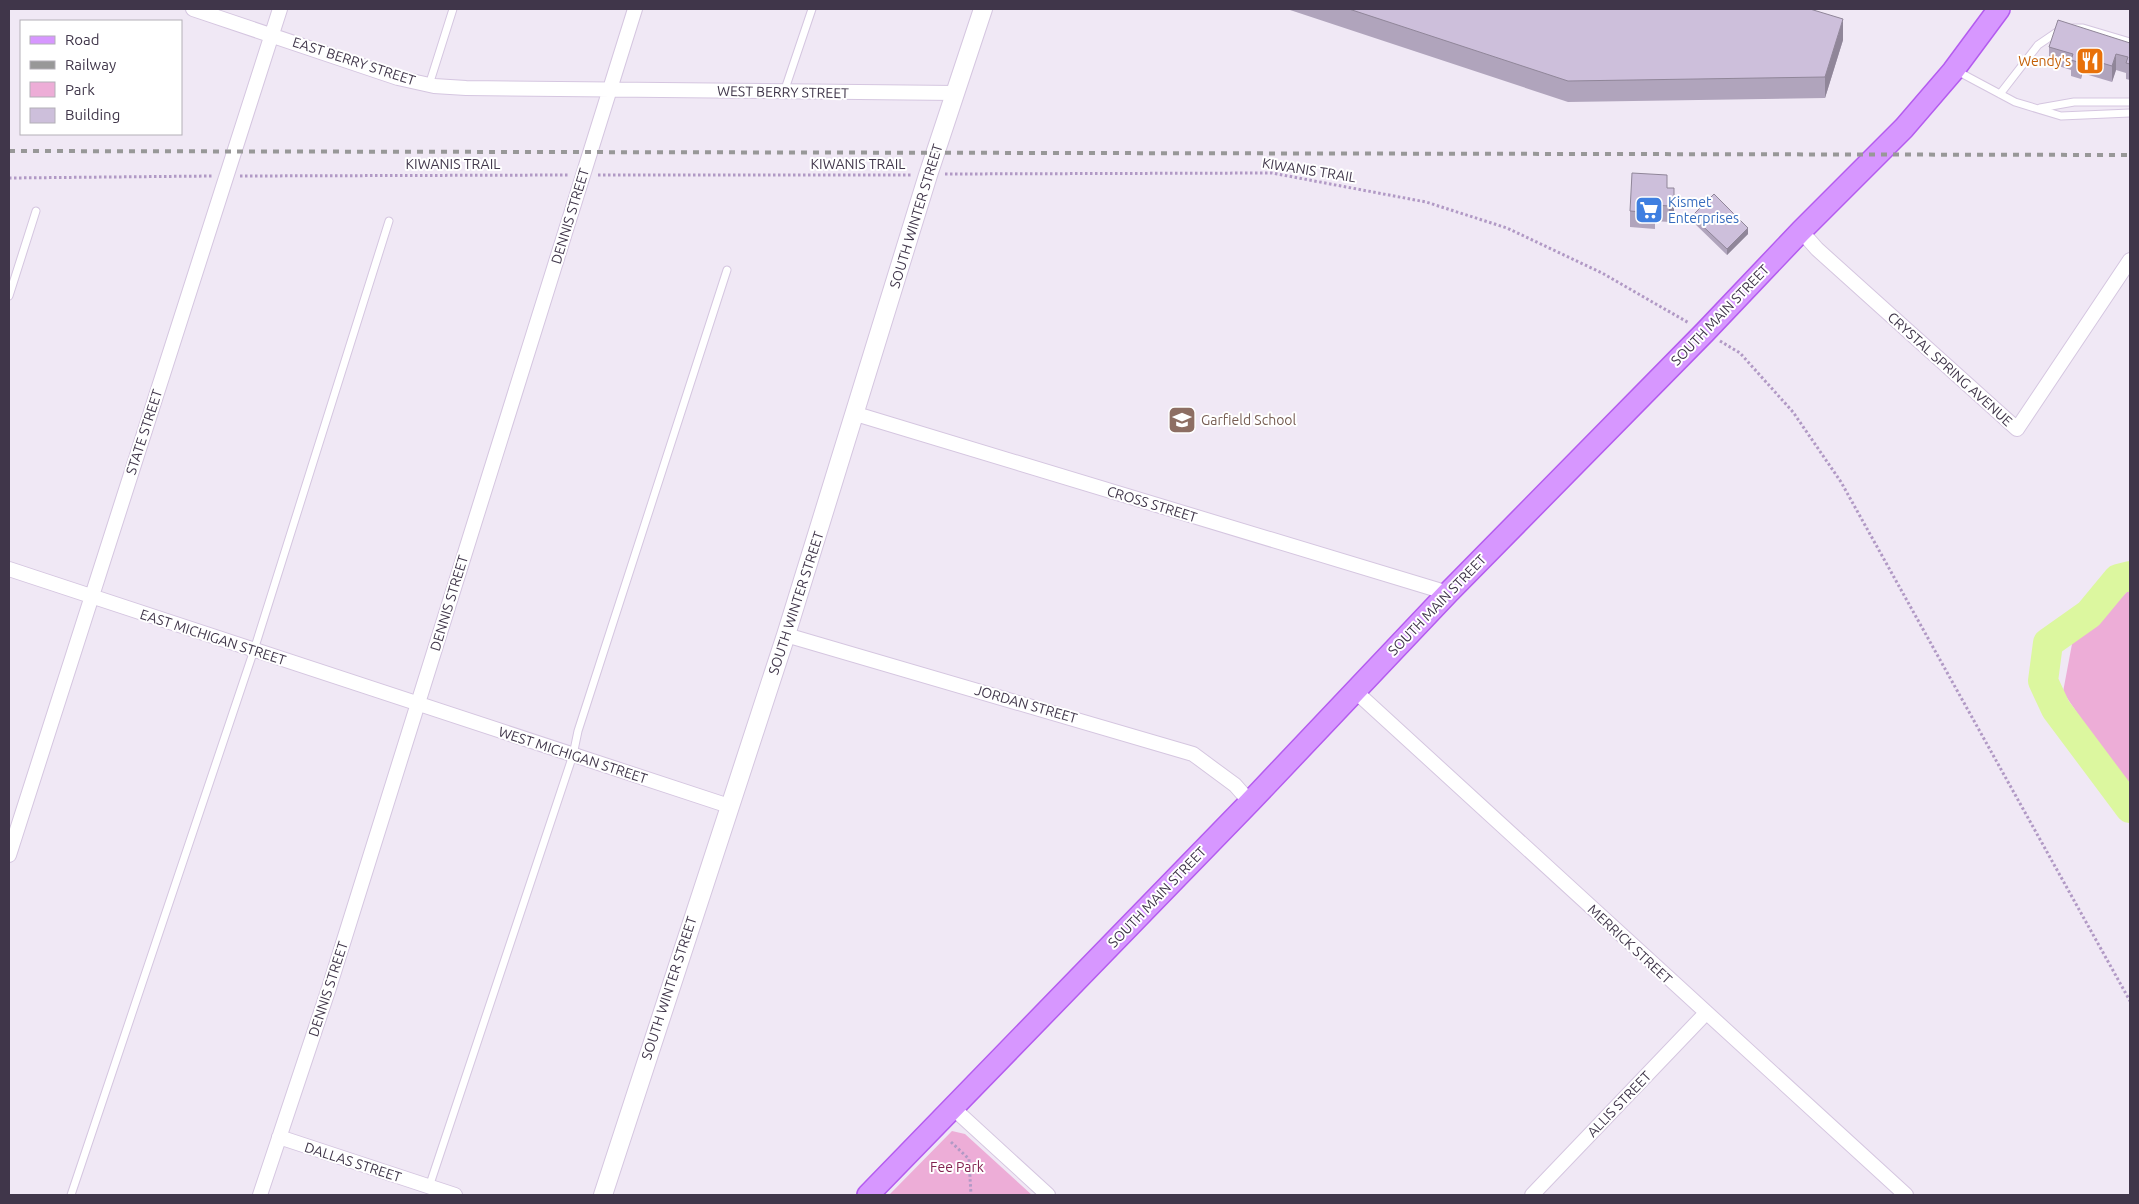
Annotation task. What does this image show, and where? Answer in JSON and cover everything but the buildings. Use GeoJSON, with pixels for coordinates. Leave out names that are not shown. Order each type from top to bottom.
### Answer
{"type":"FeatureCollection","features":[{"type":"Feature","properties":{"kind":"main road","name":"SOUTH MAIN STREET"},"geometry":{"type":"LineString","coordinates":[[868,1195],[1250,802],[1448,593],[1904,128],[1954,70],[1999,9]]}},
{"type":"Feature","properties":{"kind":"street","name":"EAST BERRY STREET"},"geometry":{"type":"LineString","coordinates":[[193,9],[398,78],[429,85],[466,88],[610,90]]}},
{"type":"Feature","properties":{"kind":"street","name":"STATE STREET"},"geometry":{"type":"LineString","coordinates":[[9,855],[280,9]]}},
{"type":"Feature","properties":{"kind":"street","name":"DENNIS STREET"},"geometry":{"type":"LineString","coordinates":[[260,1195],[330,988],[635,9]]}},
{"type":"Feature","properties":{"kind":"street","name":"SOUTH WINTER STREET"},"geometry":{"type":"LineString","coordinates":[[603,1195],[786,635],[856,414],[928,175],[983,9]]}},
{"type":"Feature","properties":{"kind":"street","name":"WEST BERRY STREET"},"geometry":{"type":"LineString","coordinates":[[610,90],[956,93]]}},
{"type":"Feature","properties":{"kind":"street","name":"CRYSTAL SPRING AVENUE"},"geometry":{"type":"LineString","coordinates":[[1801,231],[1817,249],[2017,430],[2130,260]]}},
{"type":"Feature","properties":{"kind":"street","name":"CROSS STREET"},"geometry":{"type":"LineString","coordinates":[[856,414],[1448,593]]}},
{"type":"Feature","properties":{"kind":"street","name":"EAST MICHIGAN STREET"},"geometry":{"type":"LineString","coordinates":[[9,569],[418,704]]}},
{"type":"Feature","properties":{"kind":"street","name":"JORDAN STREET"},"geometry":{"type":"LineString","coordinates":[[786,635],[1193,754],[1235,785],[1250,802]]}},
{"type":"Feature","properties":{"kind":"street","name":"MERRICK STREET"},"geometry":{"type":"LineString","coordinates":[[1356,691],[1906,1195]]}},
{"type":"Feature","properties":{"kind":"street","name":"WEST MICHIGAN STREET"},"geometry":{"type":"LineString","coordinates":[[418,704],[729,806]]}},
{"type":"Feature","properties":{"kind":"street","name":"ALLIS STREET"},"geometry":{"type":"LineString","coordinates":[[1532,1195],[1706,1013]]}},
{"type":"Feature","properties":{"kind":"street"},"geometry":{"type":"LineString","coordinates":[[953,1108],[1048,1195]]}},
{"type":"Feature","properties":{"kind":"street","name":"DALLAS STREET"},"geometry":{"type":"LineString","coordinates":[[279,1137],[455,1195]]}},
{"type":"Feature","properties":{"kind":"lane"},"geometry":{"type":"LineString","coordinates":[[429,85],[453,9]]}},
{"type":"Feature","properties":{"kind":"lane"},"geometry":{"type":"LineString","coordinates":[[784,92],[812,9]]}},
{"type":"Feature","properties":{"kind":"lane"},"geometry":{"type":"LineString","coordinates":[[2000,94],[2038,44],[2062,28],[2083,28],[2130,42]]}},
{"type":"Feature","properties":{"kind":"lane"},"geometry":{"type":"LineString","coordinates":[[2068,28],[2082,36]]}},
{"type":"Feature","properties":{"kind":"lane"},"geometry":{"type":"LineString","coordinates":[[1954,70],[2015,102],[2061,116],[2130,113]]}},
{"type":"Feature","properties":{"kind":"lane"},"geometry":{"type":"LineString","coordinates":[[2037,108],[2074,102],[2130,102]]}},
{"type":"Feature","properties":{"kind":"lane"},"geometry":{"type":"LineString","coordinates":[[9,296],[36,211]]}},
{"type":"Feature","properties":{"kind":"lane"},"geometry":{"type":"LineString","coordinates":[[71,1195],[254,650],[389,221]]}},
{"type":"Feature","properties":{"kind":"lane"},"geometry":{"type":"LineString","coordinates":[[429,1187],[573,755],[578,731],[727,270]]}},
{"type":"Feature","properties":{"kind":"path","name":"KIWANIS TRAIL"},"geometry":{"type":"LineString","coordinates":[[9,178],[1272,173],[1426,202],[1507,228],[1602,273],[1740,353],[1793,412],[1841,482],[2130,1001]]}},
{"type":"Feature","properties":{"kind":"path"},"geometry":{"type":"LineString","coordinates":[[950,1142],[969,1159],[970,1195]]}},
{"type":"Feature","properties":{"kind":"green space"},"geometry":{"type":"Polygon","coordinates":[[[2130,589],[2130,791],[2063,692],[2072,644],[2130,589]]]}},
{"type":"Feature","properties":{"kind":"green space","name":"Fee Park"},"geometry":{"type":"Polygon","coordinates":[[[952,1131],[965,1134],[1032,1195],[889,1195],[952,1131]]]}},
{"type":"Feature","properties":{"kind":"waterway"},"geometry":{"type":"LineString","coordinates":[[2130,576],[2118,579],[2089,614],[2048,643],[2043,681],[2056,709],[2130,808]]}},
{"type":"Feature","properties":{"kind":"railway"},"geometry":{"type":"LineString","coordinates":[[9,151],[2130,155]]}},
{"type":"Feature","properties":{"kind":"place","name":"Wendy's"},"geometry":{"type":"Point","coordinates":[2090,61]}},
{"type":"Feature","properties":{"kind":"place","name":"Kismet Enterprises"},"geometry":{"type":"Point","coordinates":[1649,210]}},
{"type":"Feature","properties":{"kind":"place","name":"Garfield School"},"geometry":{"type":"Point","coordinates":[1182,420]}}]}
